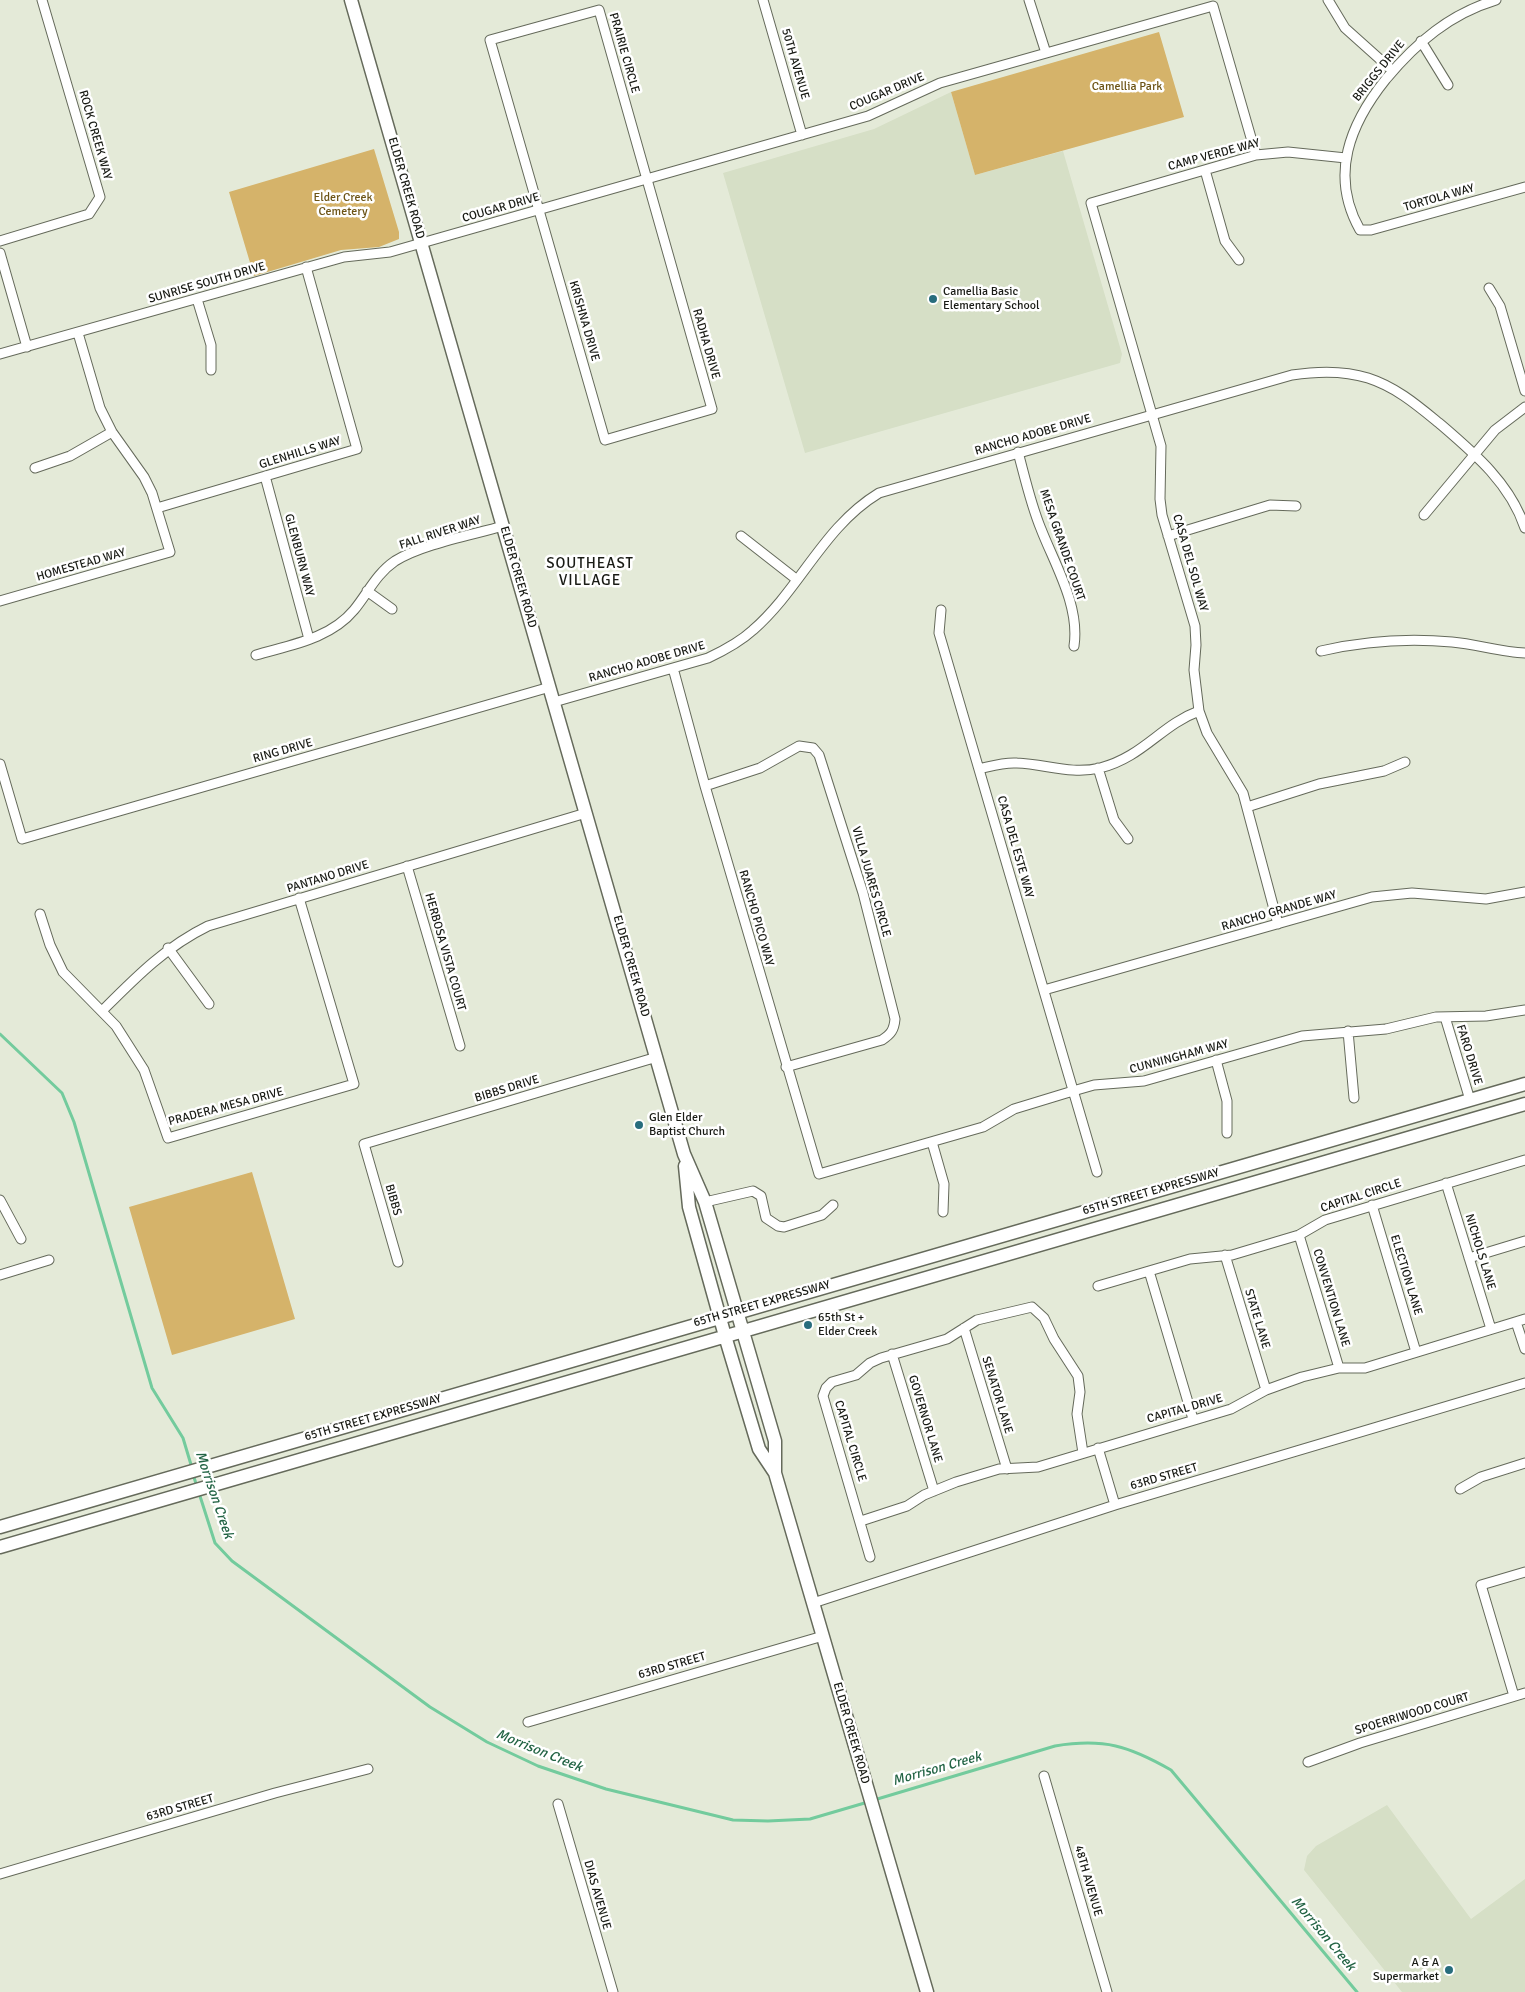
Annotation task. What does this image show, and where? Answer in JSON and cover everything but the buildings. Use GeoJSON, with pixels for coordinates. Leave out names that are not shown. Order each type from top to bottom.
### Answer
{"type":"FeatureCollection","features":[{"type":"Feature","properties":{"kind":"main road","name":"ELDER CREEK ROAD"},"geometry":{"type":"LineString","coordinates":[[351,0],[684,1154],[705,1202],[744,1330],[775,1441],[775,1474],[927,1992]]}},
{"type":"Feature","properties":{"kind":"main road","name":"65TH STREET EXPRESSWAY"},"geometry":{"type":"LineString","coordinates":[[0,1527],[738,1311],[1525,1084]]}},
{"type":"Feature","properties":{"kind":"main road","name":"65TH STREET EXPRESSWAY"},"geometry":{"type":"LineString","coordinates":[[0,1547],[1525,1104]]}},
{"type":"Feature","properties":{"kind":"main road","name":"ELDER CREEK ROAD"},"geometry":{"type":"LineString","coordinates":[[684,1154],[689,1207],[719,1317],[758,1449],[775,1474]]}},
{"type":"Feature","properties":{"kind":"street","name":"ROCK CREEK WAY"},"geometry":{"type":"LineString","coordinates":[[0,240],[80,218],[89,214],[100,197],[42,0]]}},
{"type":"Feature","properties":{"kind":"street","name":"50TH AVENUE"},"geometry":{"type":"LineString","coordinates":[[763,0],[802,135]]}},
{"type":"Feature","properties":{"kind":"street"},"geometry":{"type":"LineString","coordinates":[[1030,0],[1046,53]]}},
{"type":"Feature","properties":{"kind":"street"},"geometry":{"type":"LineString","coordinates":[[1328,0],[1345,28],[1393,71]]}},
{"type":"Feature","properties":{"kind":"street","name":"BRIGGS DRIVE"},"geometry":{"type":"LineString","coordinates":[[1360,230],[1348,200],[1345,183],[1346,158],[1354,127],[1362,110],[1393,71],[1421,41],[1458,15],[1496,0]]}},
{"type":"Feature","properties":{"kind":"street","name":"COUGAR DRIVE"},"geometry":{"type":"LineString","coordinates":[[422,243],[868,116],[928,87],[1213,6],[1256,155]]}},
{"type":"Feature","properties":{"kind":"street","name":"PRAIRIE CIRCLE"},"geometry":{"type":"LineString","coordinates":[[539,210],[490,40],[599,10],[647,179]]}},
{"type":"Feature","properties":{"kind":"street"},"geometry":{"type":"LineString","coordinates":[[1421,41],[1448,85]]}},
{"type":"Feature","properties":{"kind":"street","name":"CAMP VERDE WAY"},"geometry":{"type":"LineString","coordinates":[[1091,203],[1256,155],[1288,152],[1346,158]]}},
{"type":"Feature","properties":{"kind":"street"},"geometry":{"type":"LineString","coordinates":[[1204,170],[1225,241],[1239,260]]}},
{"type":"Feature","properties":{"kind":"street","name":"RADHA DRIVE"},"geometry":{"type":"LineString","coordinates":[[605,440],[712,409],[647,179]]}},
{"type":"Feature","properties":{"kind":"street","name":"TORTOLA WAY"},"geometry":{"type":"LineString","coordinates":[[1360,230],[1371,230],[1525,187]]}},
{"type":"Feature","properties":{"kind":"street","name":"CASA DEL SOL WAY"},"geometry":{"type":"LineString","coordinates":[[1091,203],[1161,446],[1160,499],[1168,536],[1194,626],[1195,691],[1199,711],[1207,733],[1235,777],[1248,807],[1278,924]]}},
{"type":"Feature","properties":{"kind":"street","name":"KRISHNA DRIVE"},"geometry":{"type":"LineString","coordinates":[[539,210],[605,440]]}},
{"type":"Feature","properties":{"kind":"street","name":"SUNRISE SOUTH DRIVE"},"geometry":{"type":"LineString","coordinates":[[0,354],[344,257],[383,253],[422,243]]}},
{"type":"Feature","properties":{"kind":"street"},"geometry":{"type":"LineString","coordinates":[[0,253],[27,347]]}},
{"type":"Feature","properties":{"kind":"street","name":"GLENHILLS WAY"},"geometry":{"type":"LineString","coordinates":[[157,508],[357,449],[306,268]]}},
{"type":"Feature","properties":{"kind":"street"},"geometry":{"type":"LineString","coordinates":[[1489,288],[1500,306],[1525,391]]}},
{"type":"Feature","properties":{"kind":"street"},"geometry":{"type":"LineString","coordinates":[[197,299],[211,345],[211,370]]}},
{"type":"Feature","properties":{"kind":"street"},"geometry":{"type":"LineString","coordinates":[[78,333],[100,408],[112,432],[144,477],[157,508]]}},
{"type":"Feature","properties":{"kind":"street","name":"RANCHO ADOBE DRIVE"},"geometry":{"type":"LineString","coordinates":[[554,702],[708,658],[741,640],[766,618],[842,522],[863,503],[879,493],[1292,375],[1312,372],[1339,372],[1368,378],[1404,395],[1475,453],[1504,486],[1515,504],[1525,528]]}},
{"type":"Feature","properties":{"kind":"street"},"geometry":{"type":"LineString","coordinates":[[1424,515],[1495,430],[1525,407]]}},
{"type":"Feature","properties":{"kind":"street"},"geometry":{"type":"LineString","coordinates":[[35,468],[70,456],[112,432]]}},
{"type":"Feature","properties":{"kind":"street","name":"MESA GRANDE COURT"},"geometry":{"type":"LineString","coordinates":[[1018,452],[1037,518],[1059,569],[1075,621],[1074,646]]}},
{"type":"Feature","properties":{"kind":"street","name":"GLENBURN WAY"},"geometry":{"type":"LineString","coordinates":[[264,476],[309,639]]}},
{"type":"Feature","properties":{"kind":"street"},"geometry":{"type":"LineString","coordinates":[[1168,536],[1270,505],[1296,506]]}},
{"type":"Feature","properties":{"kind":"street","name":"HOMESTEAD WAY"},"geometry":{"type":"LineString","coordinates":[[0,601],[170,552],[157,508]]}},
{"type":"Feature","properties":{"kind":"street","name":"FALL RIVER WAY"},"geometry":{"type":"LineString","coordinates":[[256,655],[320,636],[345,620],[387,568],[408,554],[504,526]]}},
{"type":"Feature","properties":{"kind":"street"},"geometry":{"type":"LineString","coordinates":[[741,536],[796,580]]}},
{"type":"Feature","properties":{"kind":"street"},"geometry":{"type":"LineString","coordinates":[[367,591],[392,609]]}},
{"type":"Feature","properties":{"kind":"street","name":"CASA DEL ESTE WAY"},"geometry":{"type":"LineString","coordinates":[[941,610],[940,633],[1097,1172]]}},
{"type":"Feature","properties":{"kind":"street"},"geometry":{"type":"LineString","coordinates":[[1321,651],[1366,643],[1424,640],[1480,645],[1525,653]]}},
{"type":"Feature","properties":{"kind":"street","name":"RANCHO PICO WAY"},"geometry":{"type":"LineString","coordinates":[[673,668],[705,786],[819,1174]]}},
{"type":"Feature","properties":{"kind":"street","name":"RING DRIVE"},"geometry":{"type":"LineString","coordinates":[[0,764],[22,839],[550,687]]}},
{"type":"Feature","properties":{"kind":"street"},"geometry":{"type":"LineString","coordinates":[[979,770],[1015,762],[1057,770],[1076,771],[1098,768],[1131,756],[1177,721],[1199,711]]}},
{"type":"Feature","properties":{"kind":"street","name":"VILLA JUARES CIRCLE"},"geometry":{"type":"LineString","coordinates":[[705,786],[760,768],[800,746],[813,748],[819,755],[863,893],[896,1019],[895,1026],[891,1033],[882,1040],[786,1066]]}},
{"type":"Feature","properties":{"kind":"street"},"geometry":{"type":"LineString","coordinates":[[1248,807],[1319,784],[1384,771],[1405,762]]}},
{"type":"Feature","properties":{"kind":"street"},"geometry":{"type":"LineString","coordinates":[[1098,768],[1114,820],[1128,839]]}},
{"type":"Feature","properties":{"kind":"street","name":"PANTANO DRIVE"},"geometry":{"type":"LineString","coordinates":[[102,1012],[148,964],[168,948],[208,926],[586,813]]}},
{"type":"Feature","properties":{"kind":"street","name":"HERBOSA VISTA COURT"},"geometry":{"type":"LineString","coordinates":[[407,866],[460,1046]]}},
{"type":"Feature","properties":{"kind":"street","name":"RANCHO GRANDE WAY"},"geometry":{"type":"LineString","coordinates":[[1044,990],[1372,897],[1396,894],[1436,894],[1486,900],[1525,892]]}},
{"type":"Feature","properties":{"kind":"street","name":"PRADERA MESA DRIVE"},"geometry":{"type":"LineString","coordinates":[[40,914],[50,945],[63,972],[73,985],[102,1012],[130,1046],[144,1070],[168,1138],[354,1084],[299,898]]}},
{"type":"Feature","properties":{"kind":"street"},"geometry":{"type":"LineString","coordinates":[[168,948],[209,1004]]}},
{"type":"Feature","properties":{"kind":"street","name":"CUNNINGHAM WAY"},"geometry":{"type":"LineString","coordinates":[[819,1174],[982,1127],[1024,1105],[1073,1090],[1094,1085],[1144,1081],[1302,1036],[1386,1029],[1420,1020],[1486,1016],[1525,1010]]}},
{"type":"Feature","properties":{"kind":"street","name":"FARO DRIVE"},"geometry":{"type":"LineString","coordinates":[[1445,1017],[1470,1100]]}},
{"type":"Feature","properties":{"kind":"street"},"geometry":{"type":"LineString","coordinates":[[1348,1031],[1354,1098]]}},
{"type":"Feature","properties":{"kind":"street","name":"BIBBS DRIVE"},"geometry":{"type":"LineString","coordinates":[[364,1144],[657,1058]]}},
{"type":"Feature","properties":{"kind":"street"},"geometry":{"type":"LineString","coordinates":[[1216,1060],[1227,1101],[1227,1133]]}},
{"type":"Feature","properties":{"kind":"street"},"geometry":{"type":"LineString","coordinates":[[932,1142],[944,1184],[943,1212]]}},
{"type":"Feature","properties":{"kind":"street","name":"BIBBS"},"geometry":{"type":"LineString","coordinates":[[364,1144],[398,1262]]}},
{"type":"Feature","properties":{"kind":"street","name":"CAPITAL CIRCLE"},"geometry":{"type":"LineString","coordinates":[[1098,1286],[1190,1259],[1225,1255],[1298,1235],[1325,1220],[1525,1160]]}},
{"type":"Feature","properties":{"kind":"street","name":"NICHOLS LANE"},"geometry":{"type":"LineString","coordinates":[[1446,1183],[1491,1329]]}},
{"type":"Feature","properties":{"kind":"street"},"geometry":{"type":"LineString","coordinates":[[705,1202],[753,1191],[761,1196],[764,1214],[770,1223],[784,1227],[822,1215],[833,1205]]}},
{"type":"Feature","properties":{"kind":"street"},"geometry":{"type":"LineString","coordinates":[[0,1200],[20,1239]]}},
{"type":"Feature","properties":{"kind":"street","name":"ELECTION LANE"},"geometry":{"type":"LineString","coordinates":[[1372,1205],[1416,1352]]}},
{"type":"Feature","properties":{"kind":"street","name":"CONVENTION LANE"},"geometry":{"type":"LineString","coordinates":[[1298,1235],[1339,1368]]}},
{"type":"Feature","properties":{"kind":"street"},"geometry":{"type":"LineString","coordinates":[[1469,1258],[1525,1241]]}},
{"type":"Feature","properties":{"kind":"street","name":"STATE LANE"},"geometry":{"type":"LineString","coordinates":[[1225,1255],[1266,1390]]}},
{"type":"Feature","properties":{"kind":"street"},"geometry":{"type":"LineString","coordinates":[[0,1275],[49,1260]]}},
{"type":"Feature","properties":{"kind":"street"},"geometry":{"type":"LineString","coordinates":[[1149,1271],[1193,1419]]}},
{"type":"Feature","properties":{"kind":"street","name":"CAPITAL CIRCLE"},"geometry":{"type":"LineString","coordinates":[[870,1557],[861,1520],[823,1396],[826,1388],[832,1382],[856,1375],[870,1363],[892,1354],[947,1339],[977,1320],[1032,1307],[1044,1318],[1054,1339],[1078,1376],[1080,1392],[1076,1414],[1083,1453]]}},
{"type":"Feature","properties":{"kind":"street","name":"CAPITAL DRIVE"},"geometry":{"type":"LineString","coordinates":[[861,1520],[907,1506],[934,1491],[956,1482],[1007,1469],[1038,1467],[1238,1406],[1266,1390],[1302,1377],[1339,1368],[1365,1368],[1521,1320],[1525,1349]]}},
{"type":"Feature","properties":{"kind":"street","name":"SENATOR LANE"},"geometry":{"type":"LineString","coordinates":[[964,1328],[1007,1469]]}},
{"type":"Feature","properties":{"kind":"street","name":"GOVERNOR LANE"},"geometry":{"type":"LineString","coordinates":[[892,1354],[934,1491]]}},
{"type":"Feature","properties":{"kind":"street","name":"63RD STREET"},"geometry":{"type":"LineString","coordinates":[[813,1603],[1115,1505],[1525,1384]]}},
{"type":"Feature","properties":{"kind":"street"},"geometry":{"type":"LineString","coordinates":[[1098,1448],[1115,1505]]}},
{"type":"Feature","properties":{"kind":"street"},"geometry":{"type":"LineString","coordinates":[[1460,1489],[1481,1477],[1525,1463]]}},
{"type":"Feature","properties":{"kind":"street"},"geometry":{"type":"LineString","coordinates":[[1514,1696],[1481,1585],[1525,1572]]}},
{"type":"Feature","properties":{"kind":"street","name":"63RD STREET"},"geometry":{"type":"LineString","coordinates":[[528,1722],[823,1636]]}},
{"type":"Feature","properties":{"kind":"street","name":"SPOERRIWOOD COURT"},"geometry":{"type":"LineString","coordinates":[[1308,1762],[1360,1743],[1525,1693]]}},
{"type":"Feature","properties":{"kind":"street","name":"63RD STREET"},"geometry":{"type":"LineString","coordinates":[[0,1874],[275,1793],[368,1769]]}},
{"type":"Feature","properties":{"kind":"street","name":"48TH AVENUE"},"geometry":{"type":"LineString","coordinates":[[1044,1776],[1107,1992]]}},
{"type":"Feature","properties":{"kind":"street","name":"DIAS AVENUE"},"geometry":{"type":"LineString","coordinates":[[558,1804],[613,1992]]}},
{"type":"Feature","properties":{"kind":"shaded area","name":"Camellia Basic Elementary School"},"geometry":{"type":"Polygon","coordinates":[[[951,92],[975,175],[1063,151],[1122,354],[1120,363],[805,453],[723,173],[874,129],[951,92]]]}},
{"type":"Feature","properties":{"kind":"shaded area"},"geometry":{"type":"Polygon","coordinates":[[[1387,1805],[1471,1919],[1525,1879],[1525,1992],[1402,1992],[1304,1870],[1307,1856],[1316,1846],[1387,1805]]]}},
{"type":"Feature","properties":{"kind":"green space","name":"Camellia Park"},"geometry":{"type":"Polygon","coordinates":[[[1159,32],[1184,117],[975,175],[951,92],[1159,32]]]}},
{"type":"Feature","properties":{"kind":"green space","name":"Elder Creek Cemetery"},"geometry":{"type":"Polygon","coordinates":[[[374,149],[399,232],[399,239],[379,247],[341,250],[254,276],[229,192],[374,149]]]}},
{"type":"Feature","properties":{"kind":"green space"},"geometry":{"type":"Polygon","coordinates":[[[252,1172],[295,1319],[172,1355],[129,1207],[252,1172]]]}},
{"type":"Feature","properties":{"kind":"waterway","name":"Morrison Creek"},"geometry":{"type":"LineString","coordinates":[[0,1034],[62,1093],[74,1122],[152,1388],[183,1438],[192,1468]]}},
{"type":"Feature","properties":{"kind":"waterway","name":"Morrison Creek"},"geometry":{"type":"LineString","coordinates":[[193,1474],[197,1487]]}},
{"type":"Feature","properties":{"kind":"waterway","name":"Morrison Creek"},"geometry":{"type":"LineString","coordinates":[[199,1493],[215,1543],[232,1561],[430,1707],[487,1742],[538,1766],[606,1789],[733,1820],[810,1819],[868,1802]]}},
{"type":"Feature","properties":{"kind":"waterway","name":"Morrison Creek"},"geometry":{"type":"LineString","coordinates":[[874,1800],[1055,1746],[1088,1743],[1102,1744],[1116,1746],[1142,1755],[1171,1770],[1357,1992]]}},
{"type":"Feature","properties":{"kind":"place","name":"Camellia Basic Elementary School"},"geometry":{"type":"Point","coordinates":[933,299]}},
{"type":"Feature","properties":{"kind":"place","name":"Glen Elder Baptist Church"},"geometry":{"type":"Point","coordinates":[639,1125]}},
{"type":"Feature","properties":{"kind":"place","name":"65th St + Elder Creek"},"geometry":{"type":"Point","coordinates":[808,1325]}},
{"type":"Feature","properties":{"kind":"place","name":"A & A Supermarket"},"geometry":{"type":"Point","coordinates":[1449,1970]}},
{"type":"Feature","properties":{"kind":"district","name":"SOUTHEAST VILLAGE"},"geometry":{"type":"Point","coordinates":[590,572]}}]}
